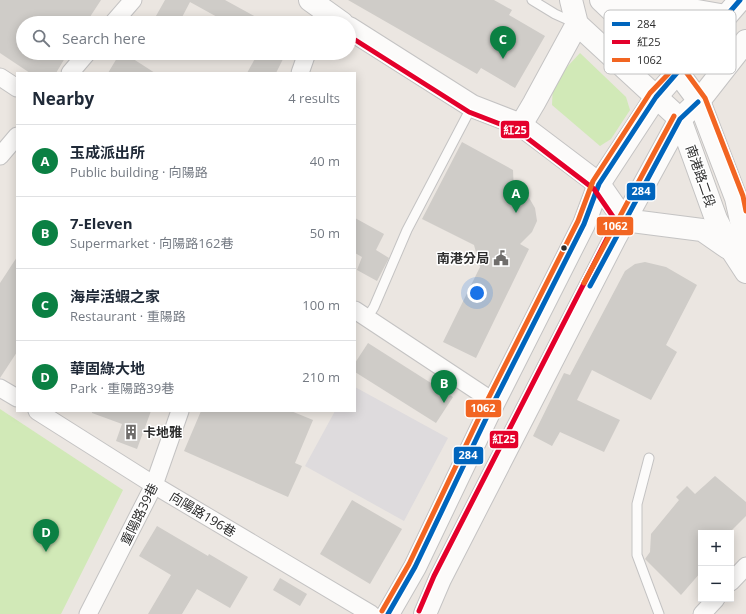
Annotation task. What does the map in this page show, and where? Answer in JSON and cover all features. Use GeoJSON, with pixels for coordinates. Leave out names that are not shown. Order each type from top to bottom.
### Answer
{"type":"FeatureCollection","features":[{"type":"Feature","properties":{"kind":"main road"},"geometry":{"type":"LineString","coordinates":[[521,125],[577,24],[571,0]]}},
{"type":"Feature","properties":{"kind":"main road"},"geometry":{"type":"LineString","coordinates":[[731,10],[740,0]]}},
{"type":"Feature","properties":{"kind":"main road"},"geometry":{"type":"LineString","coordinates":[[604,2],[639,1],[691,10]]}},
{"type":"Feature","properties":{"kind":"main road","name":"南港路二段"},"geometry":{"type":"LineString","coordinates":[[604,2],[612,10]]}},
{"type":"Feature","properties":{"kind":"main road"},"geometry":{"type":"LineString","coordinates":[[319,8],[331,16]]}},
{"type":"Feature","properties":{"kind":"main road","name":"南港路二段"},"geometry":{"type":"LineString","coordinates":[[577,24],[604,49]]}},
{"type":"Feature","properties":{"kind":"main road"},"geometry":{"type":"LineString","coordinates":[[356,32],[472,106],[521,125],[599,184],[624,220],[702,230],[740,247]]}},
{"type":"Feature","properties":{"kind":"main road"},"geometry":{"type":"LineString","coordinates":[[736,54],[746,41]]}},
{"type":"Feature","properties":{"kind":"main road","name":"南港路二段"},"geometry":{"type":"LineString","coordinates":[[631,74],[680,119],[716,219],[740,247]]}},
{"type":"Feature","properties":{"kind":"main road"},"geometry":{"type":"LineString","coordinates":[[388,614],[415,567],[494,402],[584,224],[599,184],[656,97],[677,74]]}},
{"type":"Feature","properties":{"kind":"main road","name":"南港路二段"},"geometry":{"type":"LineString","coordinates":[[679,74],[699,101],[741,195],[740,247],[746,272]]}},
{"type":"Feature","properties":{"kind":"main road"},"geometry":{"type":"LineString","coordinates":[[425,614],[440,579],[624,220],[680,119],[699,101],[720,74]]}},
{"type":"Feature","properties":{"kind":"street"},"geometry":{"type":"LineString","coordinates":[[119,16],[132,0]]}},
{"type":"Feature","properties":{"kind":"street"},"geometry":{"type":"LineString","coordinates":[[71,72],[81,60]]}},
{"type":"Feature","properties":{"kind":"street"},"geometry":{"type":"LineString","coordinates":[[300,72],[305,60]]}},
{"type":"Feature","properties":{"kind":"street"},"geometry":{"type":"LineString","coordinates":[[0,77],[16,87]]}},
{"type":"Feature","properties":{"kind":"street"},"geometry":{"type":"LineString","coordinates":[[0,156],[16,137]]}},
{"type":"Feature","properties":{"kind":"street"},"geometry":{"type":"LineString","coordinates":[[361,314],[494,402]]}},
{"type":"Feature","properties":{"kind":"street"},"geometry":{"type":"LineString","coordinates":[[0,388],[16,397]]}},
{"type":"Feature","properties":{"kind":"street","name":"向陽路196巷"},"geometry":{"type":"LineString","coordinates":[[39,412],[154,485],[371,614]]}},
{"type":"Feature","properties":{"kind":"street","name":"重陽路39巷"},"geometry":{"type":"LineString","coordinates":[[88,614],[154,485],[180,412]]}},
{"type":"Feature","properties":{"kind":"street"},"geometry":{"type":"LineString","coordinates":[[734,579],[746,566]]}},
{"type":"Feature","properties":{"kind":"street"},"geometry":{"type":"LineString","coordinates":[[704,614],[714,602]]}},
{"type":"Feature","properties":{"kind":"lane"},"geometry":{"type":"LineString","coordinates":[[532,0],[555,14],[577,24]]}},
{"type":"Feature","properties":{"kind":"lane"},"geometry":{"type":"LineString","coordinates":[[361,314],[374,307],[407,230],[472,106]]}},
{"type":"Feature","properties":{"kind":"lane"},"geometry":{"type":"LineString","coordinates":[[649,458],[637,504],[637,555],[659,614]]}},
{"type":"Feature","properties":{"kind":"shaded area"},"geometry":{"type":"Polygon","coordinates":[[[356,388],[448,438],[404,521],[305,466],[334,412],[356,412],[356,388]]]}},
{"type":"Feature","properties":{"kind":"green space"},"geometry":{"type":"Polygon","coordinates":[[[580,53],[626,97],[630,110],[611,139],[600,146],[552,105],[553,82],[580,53]]]}},
{"type":"Feature","properties":{"kind":"green space"},"geometry":{"type":"Polygon","coordinates":[[[0,409],[123,490],[61,614],[0,614],[0,409]]]}},
{"type":"Feature","properties":{"kind":"building"},"geometry":{"type":"Polygon","coordinates":[[[0,0],[101,0],[91,16],[16,16],[16,60],[64,60],[57,72],[28,72],[0,53],[0,0]]]}},
{"type":"Feature","properties":{"kind":"building"},"geometry":{"type":"Polygon","coordinates":[[[165,0],[225,0],[254,16],[215,16],[190,2],[183,16],[156,16],[165,0]]]}},
{"type":"Feature","properties":{"kind":"building"},"geometry":{"type":"Polygon","coordinates":[[[348,0],[494,0],[512,10],[509,15],[545,36],[515,88],[481,68],[477,74],[348,0]]]}},
{"type":"Feature","properties":{"kind":"building"},"geometry":{"type":"Polygon","coordinates":[[[116,60],[135,60],[153,72],[109,72],[116,60]]]}},
{"type":"Feature","properties":{"kind":"building"},"geometry":{"type":"Polygon","coordinates":[[[254,60],[282,60],[276,72],[248,72],[254,60]]]}},
{"type":"Feature","properties":{"kind":"building","name":"南港分局"},"geometry":{"type":"Polygon","coordinates":[[[462,142],[513,170],[514,193],[528,196],[535,208],[537,221],[532,232],[520,244],[529,249],[476,358],[443,342],[480,267],[474,245],[422,219],[462,142]]]}},
{"type":"Feature","properties":{"kind":"building"},"geometry":{"type":"Polygon","coordinates":[[[356,219],[384,234],[376,250],[389,258],[377,281],[357,270],[362,257],[356,254],[356,219]]]}},
{"type":"Feature","properties":{"kind":"building"},"geometry":{"type":"Polygon","coordinates":[[[16,259],[16,354],[0,378],[0,283],[16,259]]]}},
{"type":"Feature","properties":{"kind":"building"},"geometry":{"type":"Polygon","coordinates":[[[645,262],[666,267],[697,285],[666,345],[677,352],[651,400],[592,370],[577,400],[620,420],[604,452],[560,432],[552,446],[533,436],[564,373],[570,375],[625,271],[635,264],[645,262]]]}},
{"type":"Feature","properties":{"kind":"building"},"geometry":{"type":"Polygon","coordinates":[[[368,343],[453,397],[436,423],[356,373],[356,361],[368,343]]]}},
{"type":"Feature","properties":{"kind":"building","name":"卡地雅"},"geometry":{"type":"Polygon","coordinates":[[[151,412],[137,449],[116,441],[122,424],[92,413],[151,412]]]}},
{"type":"Feature","properties":{"kind":"building"},"geometry":{"type":"Polygon","coordinates":[[[201,412],[293,412],[313,420],[295,463],[302,466],[288,497],[184,451],[201,412]]]}},
{"type":"Feature","properties":{"kind":"building"},"geometry":{"type":"Polygon","coordinates":[[[715,476],[746,502],[746,516],[732,530],[698,530],[698,575],[681,595],[645,559],[650,552],[651,534],[679,500],[676,497],[687,486],[695,494],[715,476]]]}},
{"type":"Feature","properties":{"kind":"building"},"geometry":{"type":"Polygon","coordinates":[[[352,500],[402,529],[370,584],[320,554],[352,500]]]}},
{"type":"Feature","properties":{"kind":"building"},"geometry":{"type":"Polygon","coordinates":[[[157,526],[208,556],[209,554],[248,577],[230,608],[197,589],[182,614],[148,614],[171,575],[139,556],[157,526]]]}},
{"type":"Feature","properties":{"kind":"building"},"geometry":{"type":"Polygon","coordinates":[[[280,578],[307,594],[300,606],[273,590],[280,578]]]}},
{"type":"Feature","properties":{"kind":"transit line","name":"284"},"geometry":{"type":"LineString","coordinates":[[731,10],[740,0]]}},
{"type":"Feature","properties":{"kind":"transit line","name":"紅25"},"geometry":{"type":"LineString","coordinates":[[356,40],[469,112],[518,131],[594,189],[616,221],[434,576],[419,611]]}},
{"type":"Feature","properties":{"kind":"transit line","name":"1062"},"geometry":{"type":"LineString","coordinates":[[382,611],[409,564],[488,399],[578,221],[593,181],[650,93],[668,74]]}},
{"type":"Feature","properties":{"kind":"transit line","name":"284"},"geometry":{"type":"LineString","coordinates":[[388,614],[415,567],[494,402],[584,224],[599,184],[656,97],[676,74]]}},
{"type":"Feature","properties":{"kind":"transit line","name":"1062"},"geometry":{"type":"LineString","coordinates":[[687,74],[705,98],[743,196],[746,211]]}},
{"type":"Feature","properties":{"kind":"transit line","name":"284"},"geometry":{"type":"LineString","coordinates":[[590,286],[680,119],[698,102]]}},
{"type":"Feature","properties":{"kind":"transit line","name":"1062"},"geometry":{"type":"LineString","coordinates":[[584,283],[674,116]]}},
{"type":"Feature","properties":{"kind":"place","name":"海岸活蝦之家"},"geometry":{"type":"Point","coordinates":[503,59]}},
{"type":"Feature","properties":{"kind":"place","name":"玉成派出所"},"geometry":{"type":"Point","coordinates":[516,213]}},
{"type":"Feature","properties":{"kind":"place","name":"南港分局"},"geometry":{"type":"Point","coordinates":[501,258]}},
{"type":"Feature","properties":{"kind":"place","name":"7-Eleven"},"geometry":{"type":"Point","coordinates":[444,403]}},
{"type":"Feature","properties":{"kind":"place","name":"卡地雅"},"geometry":{"type":"Point","coordinates":[131,432]}},
{"type":"Feature","properties":{"kind":"place","name":"華固綠大地"},"geometry":{"type":"Point","coordinates":[46,552]}}]}
